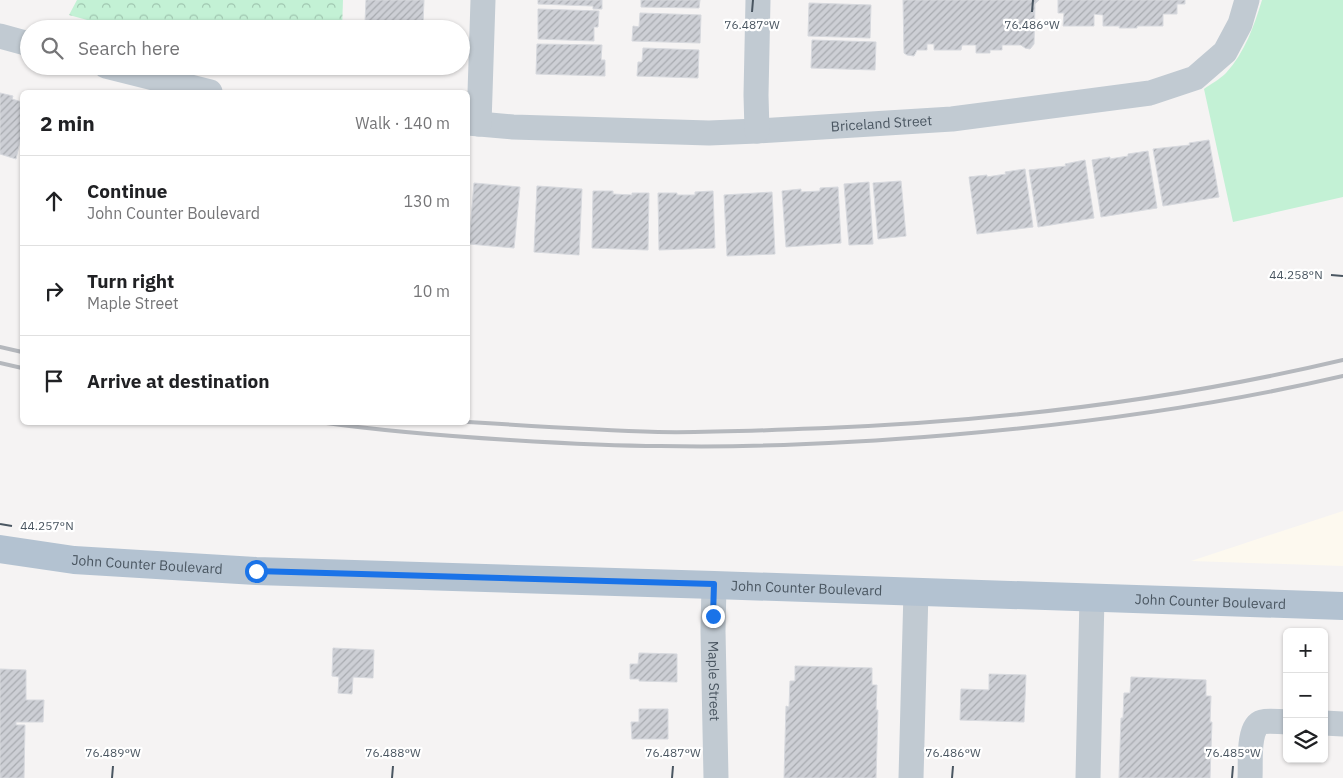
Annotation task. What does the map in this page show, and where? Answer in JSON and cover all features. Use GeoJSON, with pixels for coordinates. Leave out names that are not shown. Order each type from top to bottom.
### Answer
{"type":"FeatureCollection","features":[{"type":"Feature","properties":{"kind":"main road","name":"John Counter Boulevard"},"geometry":{"type":"LineString","coordinates":[[0,549],[74,560],[256,571],[714,584],[1343,606]]}},
{"type":"Feature","properties":{"kind":"street"},"geometry":{"type":"LineString","coordinates":[[473,123],[483,0]]}},
{"type":"Feature","properties":{"kind":"street"},"geometry":{"type":"LineString","coordinates":[[757,131],[758,0]]}},
{"type":"Feature","properties":{"kind":"street","name":"Briceland Street"},"geometry":{"type":"LineString","coordinates":[[473,123],[513,127],[699,133],[757,131],[952,119],[1150,93],[1195,78],[1225,52],[1240,24],[1247,0]]}},
{"type":"Feature","properties":{"kind":"street"},"geometry":{"type":"LineString","coordinates":[[0,36],[20,42]]}},
{"type":"Feature","properties":{"kind":"street"},"geometry":{"type":"LineString","coordinates":[[142,75],[202,90]]}},
{"type":"Feature","properties":{"kind":"street","name":"Maple Street"},"geometry":{"type":"LineString","coordinates":[[714,584],[716,778]]}},
{"type":"Feature","properties":{"kind":"street"},"geometry":{"type":"LineString","coordinates":[[911,778],[916,591]]}},
{"type":"Feature","properties":{"kind":"street"},"geometry":{"type":"LineString","coordinates":[[1088,778],[1092,597]]}},
{"type":"Feature","properties":{"kind":"street"},"geometry":{"type":"LineString","coordinates":[[1250,778],[1251,736],[1257,725],[1263,721],[1283,722]]}},
{"type":"Feature","properties":{"kind":"street"},"geometry":{"type":"LineString","coordinates":[[1328,723],[1343,724]]}},
{"type":"Feature","properties":{"kind":"shaded area"},"geometry":{"type":"Polygon","coordinates":[[[1343,511],[1343,566],[1191,561],[1343,511]]]}},
{"type":"Feature","properties":{"kind":"green space"},"geometry":{"type":"Polygon","coordinates":[[[77,0],[343,0],[342,20],[87,20],[69,15],[77,0]]]}},
{"type":"Feature","properties":{"kind":"green space"},"geometry":{"type":"Polygon","coordinates":[[[1262,0],[1343,0],[1343,197],[1233,222],[1204,89],[1226,73],[1239,56],[1252,29],[1262,0]]]}},
{"type":"Feature","properties":{"kind":"building"},"geometry":{"type":"Polygon","coordinates":[[[366,0],[424,0],[423,20],[365,20],[366,0]]]}},
{"type":"Feature","properties":{"kind":"building"},"geometry":{"type":"Polygon","coordinates":[[[538,0],[602,0],[602,9],[593,9],[593,6],[538,4],[538,0]]]}},
{"type":"Feature","properties":{"kind":"building"},"geometry":{"type":"Polygon","coordinates":[[[641,0],[700,0],[699,8],[641,7],[641,0]]]}},
{"type":"Feature","properties":{"kind":"building"},"geometry":{"type":"Polygon","coordinates":[[[903,0],[1039,0],[1035,4],[1034,44],[1030,49],[1021,45],[1002,45],[1002,50],[990,50],[990,53],[976,53],[976,45],[962,45],[961,50],[934,50],[934,44],[927,44],[927,50],[917,50],[914,56],[907,55],[904,53],[903,0]]]}},
{"type":"Feature","properties":{"kind":"building"},"geometry":{"type":"Polygon","coordinates":[[[1058,0],[1185,0],[1185,4],[1177,4],[1177,14],[1163,14],[1163,26],[1119,28],[1120,26],[1103,26],[1103,15],[1094,14],[1094,26],[1063,26],[1064,13],[1058,13],[1058,0]]]}},
{"type":"Feature","properties":{"kind":"building"},"geometry":{"type":"Polygon","coordinates":[[[809,3],[871,5],[870,38],[808,36],[809,3]]]}},
{"type":"Feature","properties":{"kind":"building"},"geometry":{"type":"Polygon","coordinates":[[[538,9],[599,11],[598,27],[594,27],[594,41],[538,39],[538,9]]]}},
{"type":"Feature","properties":{"kind":"building"},"geometry":{"type":"Polygon","coordinates":[[[640,13],[701,15],[700,43],[632,41],[633,26],[639,27],[640,13]]]}},
{"type":"Feature","properties":{"kind":"building"},"geometry":{"type":"Polygon","coordinates":[[[812,40],[876,42],[875,70],[811,68],[812,40]]]}},
{"type":"Feature","properties":{"kind":"building"},"geometry":{"type":"Polygon","coordinates":[[[537,44],[602,45],[601,60],[605,60],[605,76],[536,74],[537,44]]]}},
{"type":"Feature","properties":{"kind":"building"},"geometry":{"type":"Polygon","coordinates":[[[643,48],[699,50],[698,78],[637,76],[638,62],[642,62],[643,48]]]}},
{"type":"Feature","properties":{"kind":"building"},"geometry":{"type":"Polygon","coordinates":[[[0,93],[13,96],[12,99],[20,101],[20,142],[16,159],[0,154],[0,93]]]}},
{"type":"Feature","properties":{"kind":"building"},"geometry":{"type":"Polygon","coordinates":[[[1209,140],[1219,197],[1163,206],[1153,149],[1190,145],[1189,143],[1209,140]]]}},
{"type":"Feature","properties":{"kind":"building"},"geometry":{"type":"Polygon","coordinates":[[[1148,151],[1157,208],[1101,217],[1092,160],[1110,157],[1110,159],[1148,151]]]}},
{"type":"Feature","properties":{"kind":"building"},"geometry":{"type":"Polygon","coordinates":[[[1085,160],[1094,218],[1038,227],[1029,170],[1066,166],[1065,164],[1085,160]]]}},
{"type":"Feature","properties":{"kind":"building"},"geometry":{"type":"Polygon","coordinates":[[[1025,169],[1033,227],[977,234],[969,177],[987,175],[987,177],[1025,169]]]}},
{"type":"Feature","properties":{"kind":"building"},"geometry":{"type":"Polygon","coordinates":[[[901,181],[906,236],[878,239],[873,183],[901,181]]]}},
{"type":"Feature","properties":{"kind":"building"},"geometry":{"type":"Polygon","coordinates":[[[869,182],[873,244],[849,245],[844,184],[869,182]]]}},
{"type":"Feature","properties":{"kind":"building"},"geometry":{"type":"Polygon","coordinates":[[[474,183],[520,187],[514,248],[470,244],[474,183]]]}},
{"type":"Feature","properties":{"kind":"building"},"geometry":{"type":"Polygon","coordinates":[[[537,186],[582,189],[579,255],[534,252],[537,186]]]}},
{"type":"Feature","properties":{"kind":"building"},"geometry":{"type":"Polygon","coordinates":[[[838,187],[841,243],[786,247],[782,191],[801,189],[801,192],[820,191],[820,188],[838,187]]]}},
{"type":"Feature","properties":{"kind":"building"},"geometry":{"type":"Polygon","coordinates":[[[593,191],[613,191],[613,194],[632,195],[632,193],[649,193],[648,250],[592,248],[593,191]]]}},
{"type":"Feature","properties":{"kind":"building"},"geometry":{"type":"Polygon","coordinates":[[[713,191],[715,248],[659,250],[658,193],[695,195],[695,192],[713,191]]]}},
{"type":"Feature","properties":{"kind":"building"},"geometry":{"type":"Polygon","coordinates":[[[772,192],[775,254],[727,256],[724,195],[772,192]]]}},
{"type":"Feature","properties":{"kind":"building"},"geometry":{"type":"Polygon","coordinates":[[[333,648],[374,650],[373,678],[353,677],[352,694],[338,693],[339,677],[332,676],[333,648]]]}},
{"type":"Feature","properties":{"kind":"building"},"geometry":{"type":"Polygon","coordinates":[[[639,653],[677,654],[677,682],[630,679],[630,664],[638,664],[639,653]]]}},
{"type":"Feature","properties":{"kind":"building"},"geometry":{"type":"Polygon","coordinates":[[[795,666],[872,668],[872,685],[877,685],[876,710],[878,710],[876,778],[784,778],[786,706],[789,707],[790,681],[795,681],[795,666]]]}},
{"type":"Feature","properties":{"kind":"building"},"geometry":{"type":"Polygon","coordinates":[[[0,669],[26,670],[26,700],[44,700],[43,722],[16,722],[16,725],[25,725],[24,778],[0,778],[0,669]]]}},
{"type":"Feature","properties":{"kind":"building"},"geometry":{"type":"Polygon","coordinates":[[[989,674],[1026,675],[1024,722],[960,720],[961,689],[989,690],[989,674]]]}},
{"type":"Feature","properties":{"kind":"building"},"geometry":{"type":"Polygon","coordinates":[[[1131,677],[1206,680],[1206,696],[1211,696],[1210,778],[1119,778],[1121,718],[1123,718],[1124,693],[1130,693],[1131,677]]]}},
{"type":"Feature","properties":{"kind":"building"},"geometry":{"type":"Polygon","coordinates":[[[639,709],[668,709],[668,739],[632,739],[631,722],[639,722],[639,709]]]}},
{"type":"Feature","properties":{"kind":"railway"},"geometry":{"type":"LineString","coordinates":[[0,347],[20,352]]}},
{"type":"Feature","properties":{"kind":"railway"},"geometry":{"type":"LineString","coordinates":[[470,422],[658,432],[721,432],[891,425],[1021,414],[1151,397],[1215,387],[1343,360]]}},
{"type":"Feature","properties":{"kind":"railway"},"geometry":{"type":"LineString","coordinates":[[0,363],[20,368]]}},
{"type":"Feature","properties":{"kind":"railway"},"geometry":{"type":"LineString","coordinates":[[342,425],[438,435],[585,444],[696,446],[804,444],[949,435],[1147,413],[1294,387],[1343,376]]}},
{"type":"Feature","properties":{"kind":"route"},"geometry":{"type":"LineString","coordinates":[[256,571],[714,584],[713,616]]}}]}
